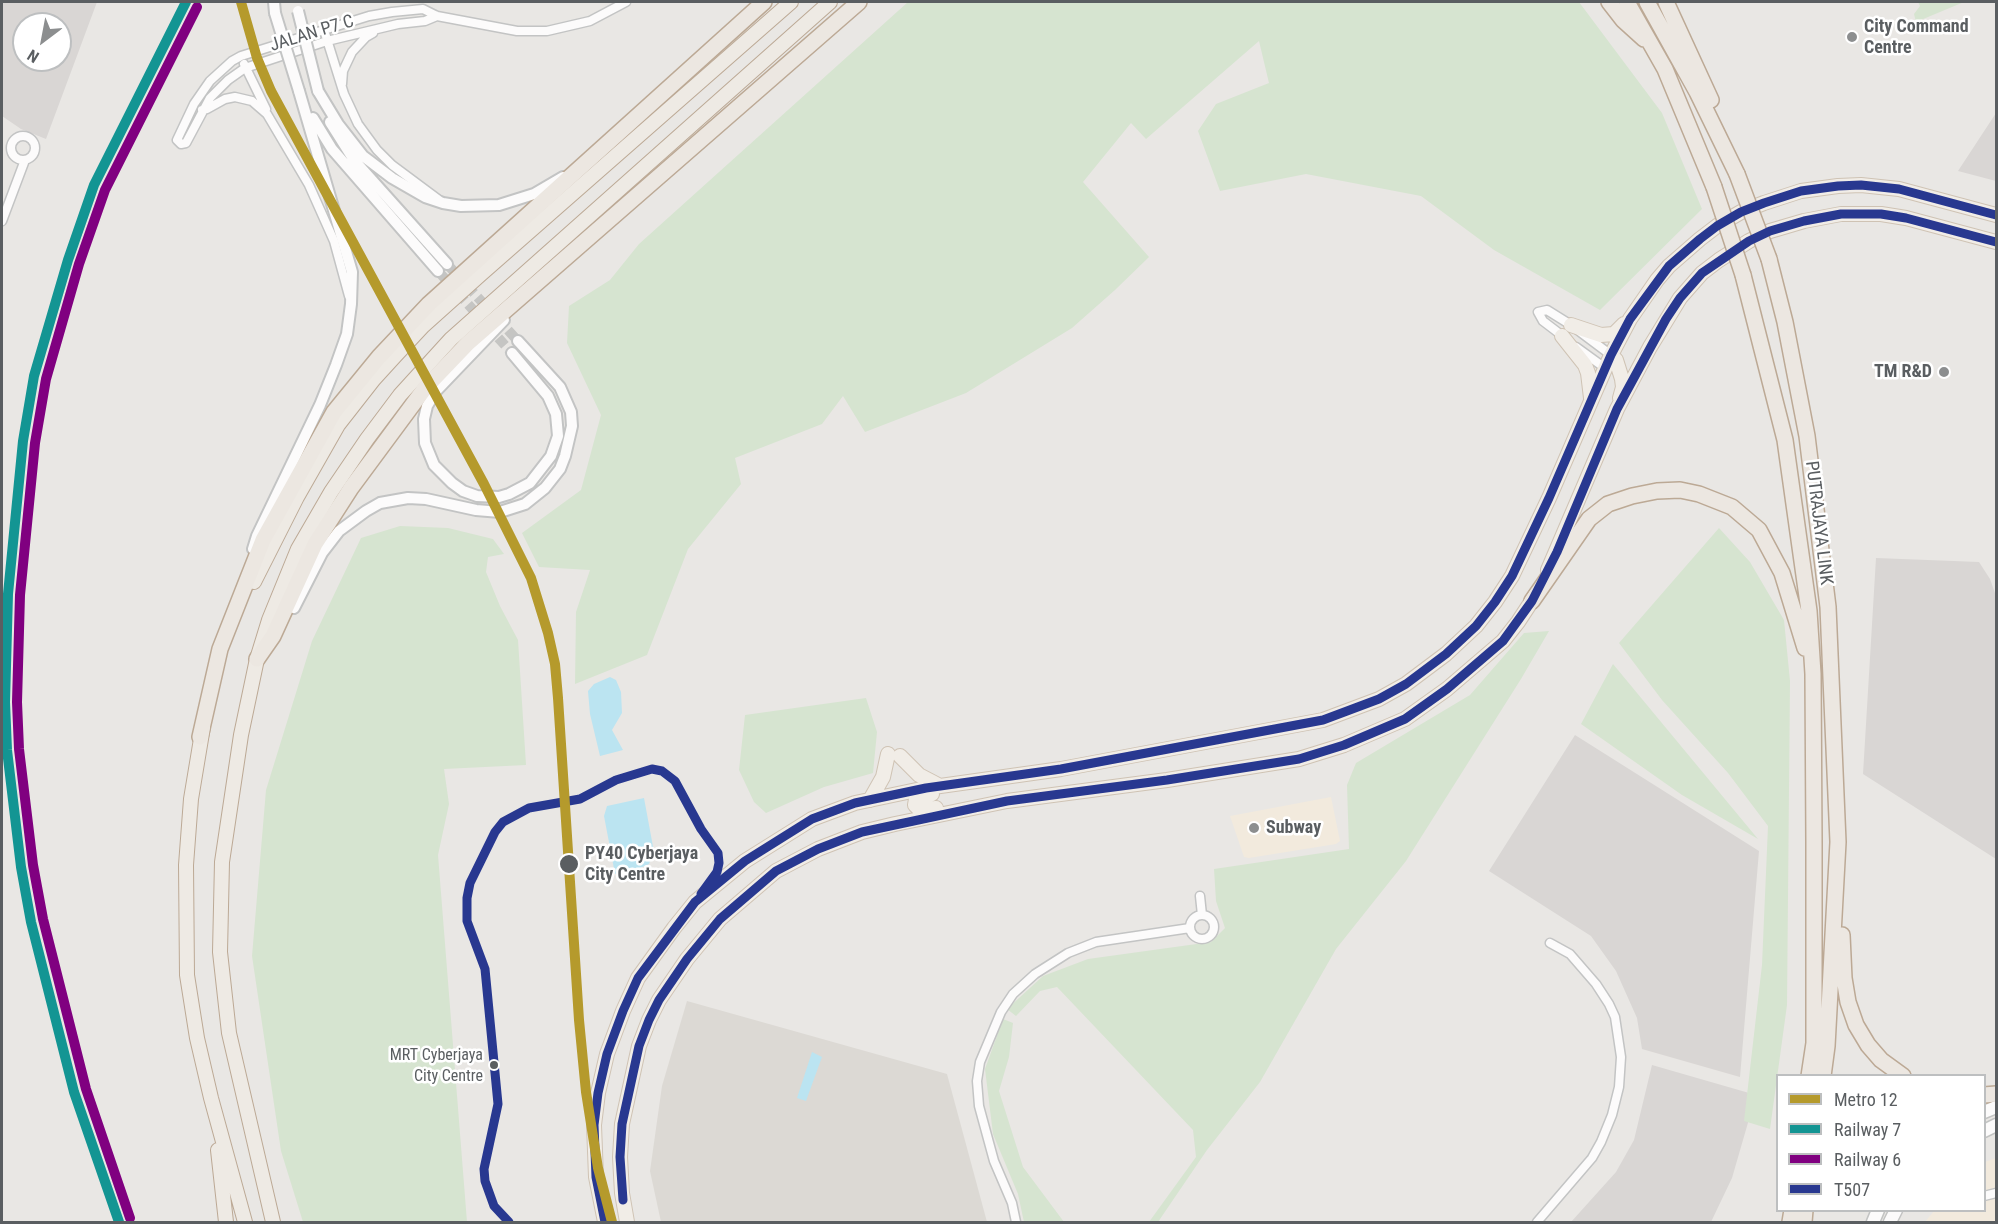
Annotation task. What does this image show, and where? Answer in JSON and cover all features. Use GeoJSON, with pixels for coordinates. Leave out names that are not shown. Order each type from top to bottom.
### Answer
{"type":"FeatureCollection","features":[{"type":"Feature","properties":{"kind":"highway"},"geometry":{"type":"LineString","coordinates":[[245,1222],[197,1038],[187,975],[186,865],[191,800],[200,737],[220,649],[263,540],[334,412],[356,384],[429,304],[764,2]]}},
{"type":"Feature","properties":{"kind":"highway"},"geometry":{"type":"LineString","coordinates":[[200,737],[216,679],[259,569],[338,425],[374,379],[438,313],[791,2]]}},
{"type":"Feature","properties":{"kind":"highway"},"geometry":{"type":"LineString","coordinates":[[273,1222],[229,1034],[220,952],[222,862],[241,735],[257,659],[282,587],[313,521],[367,439],[413,380],[451,339],[830,2]]}},
{"type":"Feature","properties":{"kind":"highway"},"geometry":{"type":"LineString","coordinates":[[257,659],[273,636],[315,544],[386,438],[425,388],[468,343],[859,2]]}},
{"type":"Feature","properties":{"kind":"highway"},"geometry":{"type":"LineString","coordinates":[[1610,2],[1623,20],[1653,47]]}},
{"type":"Feature","properties":{"kind":"highway","name":"PUTRAJAYA LINK"},"geometry":{"type":"LineString","coordinates":[[1627,2],[1653,47],[1691,129],[1714,188],[1743,275],[1785,440],[1809,611],[1813,674],[1814,1043],[1809,1074]]}},
{"type":"Feature","properties":{"kind":"highway","name":"PUTRAJAYA LINK"},"geometry":{"type":"LineString","coordinates":[[1647,2],[1697,92],[1736,171],[1769,259],[1785,322],[1807,436],[1827,595],[1838,842],[1827,1046],[1823,1074]]}},
{"type":"Feature","properties":{"kind":"highway"},"geometry":{"type":"LineString","coordinates":[[1666,2],[1709,96],[1736,171]]}},
{"type":"Feature","properties":{"kind":"highway"},"geometry":{"type":"LineString","coordinates":[[1532,601],[1589,519],[1608,504],[1657,491],[1680,490],[1699,494],[1732,507],[1759,530],[1782,573],[1813,674]]}},
{"type":"Feature","properties":{"kind":"highway"},"geometry":{"type":"LineString","coordinates":[[1838,842],[1844,978],[1848,1002],[1856,1024],[1868,1045],[1881,1060],[1900,1074]]}},
{"type":"Feature","properties":{"kind":"highway"},"geometry":{"type":"LineString","coordinates":[[211,1098],[226,1222]]}},
{"type":"Feature","properties":{"kind":"main road"},"geometry":{"type":"LineString","coordinates":[[1571,325],[1602,334],[1614,334],[1630,319],[1669,266],[1708,233],[1741,212],[1792,194],[1838,186],[1878,186],[1919,193],[1996,214]]}},
{"type":"Feature","properties":{"kind":"main road"},"geometry":{"type":"LineString","coordinates":[[627,1222],[622,1193],[620,1157],[622,1124],[639,1046],[659,1000],[687,959],[720,919],[776,871],[818,849],[862,832],[1006,801],[1299,759],[1344,745],[1405,720],[1503,641],[1532,601],[1557,552],[1617,409],[1650,347],[1680,298],[1702,273],[1749,240],[1785,225],[1841,214],[1881,214],[1906,218],[1996,242]]}},
{"type":"Feature","properties":{"kind":"main road"},"geometry":{"type":"LineString","coordinates":[[605,1222],[596,1177],[594,1125],[598,1093],[607,1054],[623,1011],[639,978],[695,902],[745,861],[812,819],[855,803],[940,786],[1061,769],[1323,720],[1379,699],[1406,684],[1446,654],[1476,626],[1512,576],[1549,498],[1591,400],[1612,364],[1630,319]]}},
{"type":"Feature","properties":{"kind":"main road"},"geometry":{"type":"LineString","coordinates":[[1562,336],[1585,365],[1591,400]]}},
{"type":"Feature","properties":{"kind":"main road"},"geometry":{"type":"LineString","coordinates":[[1612,364],[1635,362],[1650,347]]}},
{"type":"Feature","properties":{"kind":"main road"},"geometry":{"type":"LineString","coordinates":[[1612,364],[1623,387],[1617,409]]}},
{"type":"Feature","properties":{"kind":"main road"},"geometry":{"type":"LineString","coordinates":[[870,800],[894,755],[919,775],[940,786]]}},
{"type":"Feature","properties":{"kind":"main road"},"geometry":{"type":"LineString","coordinates":[[998,778],[987,784],[924,796],[916,799],[915,805],[920,810],[991,799],[1006,801]]}},
{"type":"Feature","properties":{"kind":"street"},"geometry":{"type":"LineString","coordinates":[[220,649],[257,536],[320,405],[336,365],[347,334],[351,304],[352,272],[275,13],[274,2]]}},
{"type":"Feature","properties":{"kind":"street","name":"JALAN P7 C"},"geometry":{"type":"LineString","coordinates":[[437,16],[425,21],[398,24],[327,41],[246,68],[219,88],[202,110],[186,143],[178,142],[178,137],[194,104],[210,81],[222,69],[241,56],[324,30],[392,12],[423,9],[437,16],[517,31],[547,31],[590,21],[626,2]]}},
{"type":"Feature","properties":{"kind":"street"},"geometry":{"type":"LineString","coordinates":[[298,6],[318,91],[327,117],[345,149],[447,264]]}},
{"type":"Feature","properties":{"kind":"street"},"geometry":{"type":"LineString","coordinates":[[344,94],[342,83],[346,62],[366,37],[381,29]]}},
{"type":"Feature","properties":{"kind":"street"},"geometry":{"type":"LineString","coordinates":[[324,30],[344,94],[358,124],[377,150],[392,165],[443,203]]}},
{"type":"Feature","properties":{"kind":"street"},"geometry":{"type":"LineString","coordinates":[[241,56],[309,185],[334,241],[351,304]]}},
{"type":"Feature","properties":{"kind":"street"},"geometry":{"type":"LineString","coordinates":[[299,91],[318,129],[332,149],[438,271]]}},
{"type":"Feature","properties":{"kind":"street"},"geometry":{"type":"LineString","coordinates":[[318,91],[338,124],[363,156],[378,169],[410,190],[443,203],[461,206],[499,205],[534,194],[562,178],[632,120]]}},
{"type":"Feature","properties":{"kind":"street"},"geometry":{"type":"LineString","coordinates":[[194,104],[202,110],[225,99],[244,99],[260,106],[274,122]]}},
{"type":"Feature","properties":{"kind":"street"},"geometry":{"type":"LineString","coordinates":[[2,221],[25,160]]}},
{"type":"Feature","properties":{"kind":"street"},"geometry":{"type":"LineString","coordinates":[[512,353],[548,396],[556,414],[558,436],[551,456],[530,483],[499,497],[477,495],[458,487],[434,465],[425,443],[424,419],[427,406],[436,391],[545,277]]}},
{"type":"Feature","properties":{"kind":"street"},"geometry":{"type":"LineString","coordinates":[[1547,310],[1571,325],[1612,364],[1562,336],[1543,321],[1538,312],[1547,310]]}},
{"type":"Feature","properties":{"kind":"street"},"geometry":{"type":"LineString","coordinates":[[273,636],[293,608],[330,542],[339,531],[380,503],[408,498],[442,501],[476,510],[500,512],[525,504],[545,488],[560,469],[566,456],[572,426],[571,412],[560,387],[518,341]]}},
{"type":"Feature","properties":{"kind":"street"},"geometry":{"type":"LineString","coordinates":[[1200,896],[1202,915]]}},
{"type":"Feature","properties":{"kind":"street"},"geometry":{"type":"LineString","coordinates":[[1202,915],[1212,920],[1214,928],[1211,935],[1204,939],[1196,938],[1190,928],[1195,917],[1202,915]]}},
{"type":"Feature","properties":{"kind":"street"},"geometry":{"type":"LineString","coordinates":[[1016,1222],[1012,1203],[994,1161],[979,1106],[977,1081],[980,1062],[1001,1012],[1013,994],[1035,974],[1068,953],[1096,942],[1190,928]]}},
{"type":"Feature","properties":{"kind":"street"},"geometry":{"type":"LineString","coordinates":[[1537,1222],[1592,1158],[1601,1142],[1612,1115],[1621,1057],[1615,1017],[1603,994],[1585,969],[1570,954],[1550,943]]}},
{"type":"Feature","properties":{"kind":"shaded area"},"geometry":{"type":"Polygon","coordinates":[[[2,2],[97,2],[72,69],[72,12],[12,12],[12,72],[71,72],[46,139],[21,129],[2,116],[2,2]]]}},
{"type":"Feature","properties":{"kind":"shaded area"},"geometry":{"type":"Polygon","coordinates":[[[1996,113],[1996,181],[1958,171],[1996,113]]]}},
{"type":"Feature","properties":{"kind":"shaded area"},"geometry":{"type":"Polygon","coordinates":[[[1876,558],[1979,562],[1990,579],[1996,596],[1996,859],[1863,774],[1876,558]]]}},
{"type":"Feature","properties":{"kind":"shaded area"},"geometry":{"type":"Polygon","coordinates":[[[1575,735],[1759,851],[1740,1077],[1642,1049],[1637,1018],[1616,971],[1591,936],[1489,871],[1575,735]]]}},
{"type":"Feature","properties":{"kind":"shaded area"},"geometry":{"type":"Polygon","coordinates":[[[1331,797],[1340,841],[1336,844],[1244,857],[1230,816],[1331,797]]]}},
{"type":"Feature","properties":{"kind":"shaded area"},"geometry":{"type":"Polygon","coordinates":[[[687,1001],[947,1074],[987,1222],[661,1222],[650,1171],[662,1086],[687,1001]]]}},
{"type":"Feature","properties":{"kind":"shaded area"},"geometry":{"type":"Polygon","coordinates":[[[1652,1065],[1756,1095],[1732,1178],[1711,1222],[1571,1222],[1616,1172],[1634,1140],[1652,1065]]]}},
{"type":"Feature","properties":{"kind":"shaded area"},"geometry":{"type":"Polygon","coordinates":[[[1996,1158],[1996,1222],[1925,1222],[1933,1212],[1986,1212],[1986,1162],[1996,1158]]]}},
{"type":"Feature","properties":{"kind":"green space"},"geometry":{"type":"Polygon","coordinates":[[[908,2],[1579,2],[1662,113],[1702,209],[1600,310],[1494,250],[1421,196],[1306,174],[1220,191],[1198,131],[1216,104],[1269,83],[1259,41],[1146,139],[1131,123],[1083,182],[1149,257],[1115,290],[1072,328],[966,393],[865,432],[843,396],[822,424],[735,458],[741,484],[688,549],[647,655],[575,684],[576,612],[590,570],[539,567],[522,533],[581,490],[601,415],[567,343],[569,306],[610,280],[639,244],[908,2]]]}},
{"type":"Feature","properties":{"kind":"green space"},"geometry":{"type":"Polygon","coordinates":[[[1918,2],[1964,2],[1916,22],[1914,14],[1920,6],[1918,2]]]}},
{"type":"Feature","properties":{"kind":"green space"},"geometry":{"type":"Polygon","coordinates":[[[400,526],[448,528],[493,539],[504,554],[488,557],[486,572],[500,606],[518,640],[526,765],[444,769],[449,804],[438,855],[467,1222],[303,1222],[281,1151],[252,956],[266,790],[312,641],[361,538],[400,526]]]}},
{"type":"Feature","properties":{"kind":"green space"},"geometry":{"type":"Polygon","coordinates":[[[1719,528],[1750,562],[1784,620],[1790,681],[1787,1005],[1770,1129],[1744,1121],[1762,965],[1768,826],[1728,773],[1662,700],[1619,643],[1719,528]]]}},
{"type":"Feature","properties":{"kind":"green space"},"geometry":{"type":"Polygon","coordinates":[[[1549,631],[1406,861],[1336,949],[1260,1082],[1207,1150],[1158,1222],[1149,1222],[1196,1157],[1193,1130],[1057,987],[1040,991],[1016,1016],[1007,1009],[1043,976],[1088,959],[1211,942],[1225,928],[1216,901],[1214,869],[1349,849],[1347,785],[1356,763],[1470,695],[1524,633],[1549,631]]]}},
{"type":"Feature","properties":{"kind":"green space"},"geometry":{"type":"Polygon","coordinates":[[[1613,664],[1758,839],[1682,795],[1581,724],[1613,664]]]}},
{"type":"Feature","properties":{"kind":"green space"},"geometry":{"type":"Polygon","coordinates":[[[866,698],[877,732],[873,773],[824,787],[766,813],[754,802],[739,770],[745,715],[866,698]]]}},
{"type":"Feature","properties":{"kind":"green space"},"geometry":{"type":"Polygon","coordinates":[[[1003,1019],[1013,1023],[1009,1057],[999,1091],[1023,1167],[1064,1222],[1024,1222],[1018,1194],[993,1134],[985,1069],[1003,1019]]]}},
{"type":"Feature","properties":{"kind":"water"},"geometry":{"type":"Polygon","coordinates":[[[610,677],[616,680],[621,692],[622,713],[612,730],[623,750],[600,756],[590,714],[588,691],[594,684],[610,677]]]}},
{"type":"Feature","properties":{"kind":"water"},"geometry":{"type":"Polygon","coordinates":[[[644,798],[654,852],[649,864],[615,874],[604,816],[607,806],[644,798]]]}},
{"type":"Feature","properties":{"kind":"water"},"geometry":{"type":"Polygon","coordinates":[[[812,1052],[822,1057],[806,1101],[797,1098],[812,1052]]]}},
{"type":"Feature","properties":{"kind":"tunnel"},"geometry":{"type":"LineString","coordinates":[[447,264],[518,341]]}},
{"type":"Feature","properties":{"kind":"tunnel"},"geometry":{"type":"LineString","coordinates":[[438,271],[512,353]]}},
{"type":"Feature","properties":{"kind":"metro line","name":"12"},"geometry":{"type":"LineString","coordinates":[[241,2],[257,58],[271,91],[484,484],[531,578],[548,633],[555,664],[558,698],[579,1020],[586,1092],[598,1168],[612,1222]]}},
{"type":"Feature","properties":{"kind":"rail line","name":"7"},"geometry":{"type":"LineString","coordinates":[[119,1222],[74,1092],[31,922],[21,867],[7,750],[5,702],[8,594],[23,441],[34,376],[68,260],[94,185],[186,2]]}},
{"type":"Feature","properties":{"kind":"rail line","name":"6"},"geometry":{"type":"LineString","coordinates":[[130,1218],[86,1089],[43,919],[33,865],[19,749],[17,702],[20,595],[35,443],[46,379],[79,264],[105,190],[197,7]]}},
{"type":"Feature","properties":{"kind":"transit line","name":"T507"},"geometry":{"type":"LineString","coordinates":[[605,1222],[596,1177],[594,1125],[598,1093],[607,1054],[623,1011],[638,978],[695,902],[745,861],[812,819],[855,803],[926,788],[1061,769],[1323,720],[1379,699],[1406,684],[1446,654],[1476,626],[1495,602],[1512,576],[1549,498],[1611,355],[1630,319],[1669,266],[1700,239],[1741,212],[1764,203],[1801,191],[1838,186],[1861,185],[1899,189],[1996,215]]}},
{"type":"Feature","properties":{"kind":"transit line","name":"T507"},"geometry":{"type":"LineString","coordinates":[[623,1200],[620,1157],[622,1124],[639,1046],[649,1020],[659,1000],[687,959],[720,919],[776,871],[818,849],[862,832],[1007,801],[1167,780],[1299,759],[1344,745],[1405,719],[1447,689],[1503,641],[1532,601],[1557,552],[1617,409],[1666,319],[1680,298],[1702,273],[1749,241],[1770,231],[1804,221],[1841,214],[1881,214],[1906,218],[1996,242]]}},
{"type":"Feature","properties":{"kind":"transit line","name":"T507"},"geometry":{"type":"LineString","coordinates":[[509,1222],[494,1206],[485,1181],[484,1169],[498,1104],[485,969],[467,921],[467,898],[470,883],[495,832],[503,822],[529,808],[580,799],[616,780],[652,769],[662,771],[675,781],[701,829],[718,853],[717,872],[701,894]]}},
{"type":"Feature","properties":{"kind":"place","name":"City Command Centre"},"geometry":{"type":"Point","coordinates":[1852,37]}},
{"type":"Feature","properties":{"kind":"place","name":"TM R&D"},"geometry":{"type":"Point","coordinates":[1944,372]}},
{"type":"Feature","properties":{"kind":"place","name":"Subway"},"geometry":{"type":"Point","coordinates":[1254,828]}},
{"type":"Feature","properties":{"kind":"place","name":"PY40 Cyberjaya City Centre"},"geometry":{"type":"Point","coordinates":[569,864]}},
{"type":"Feature","properties":{"kind":"place","name":"MRT Cyberjaya City Centre"},"geometry":{"type":"Point","coordinates":[494,1065]}}]}
